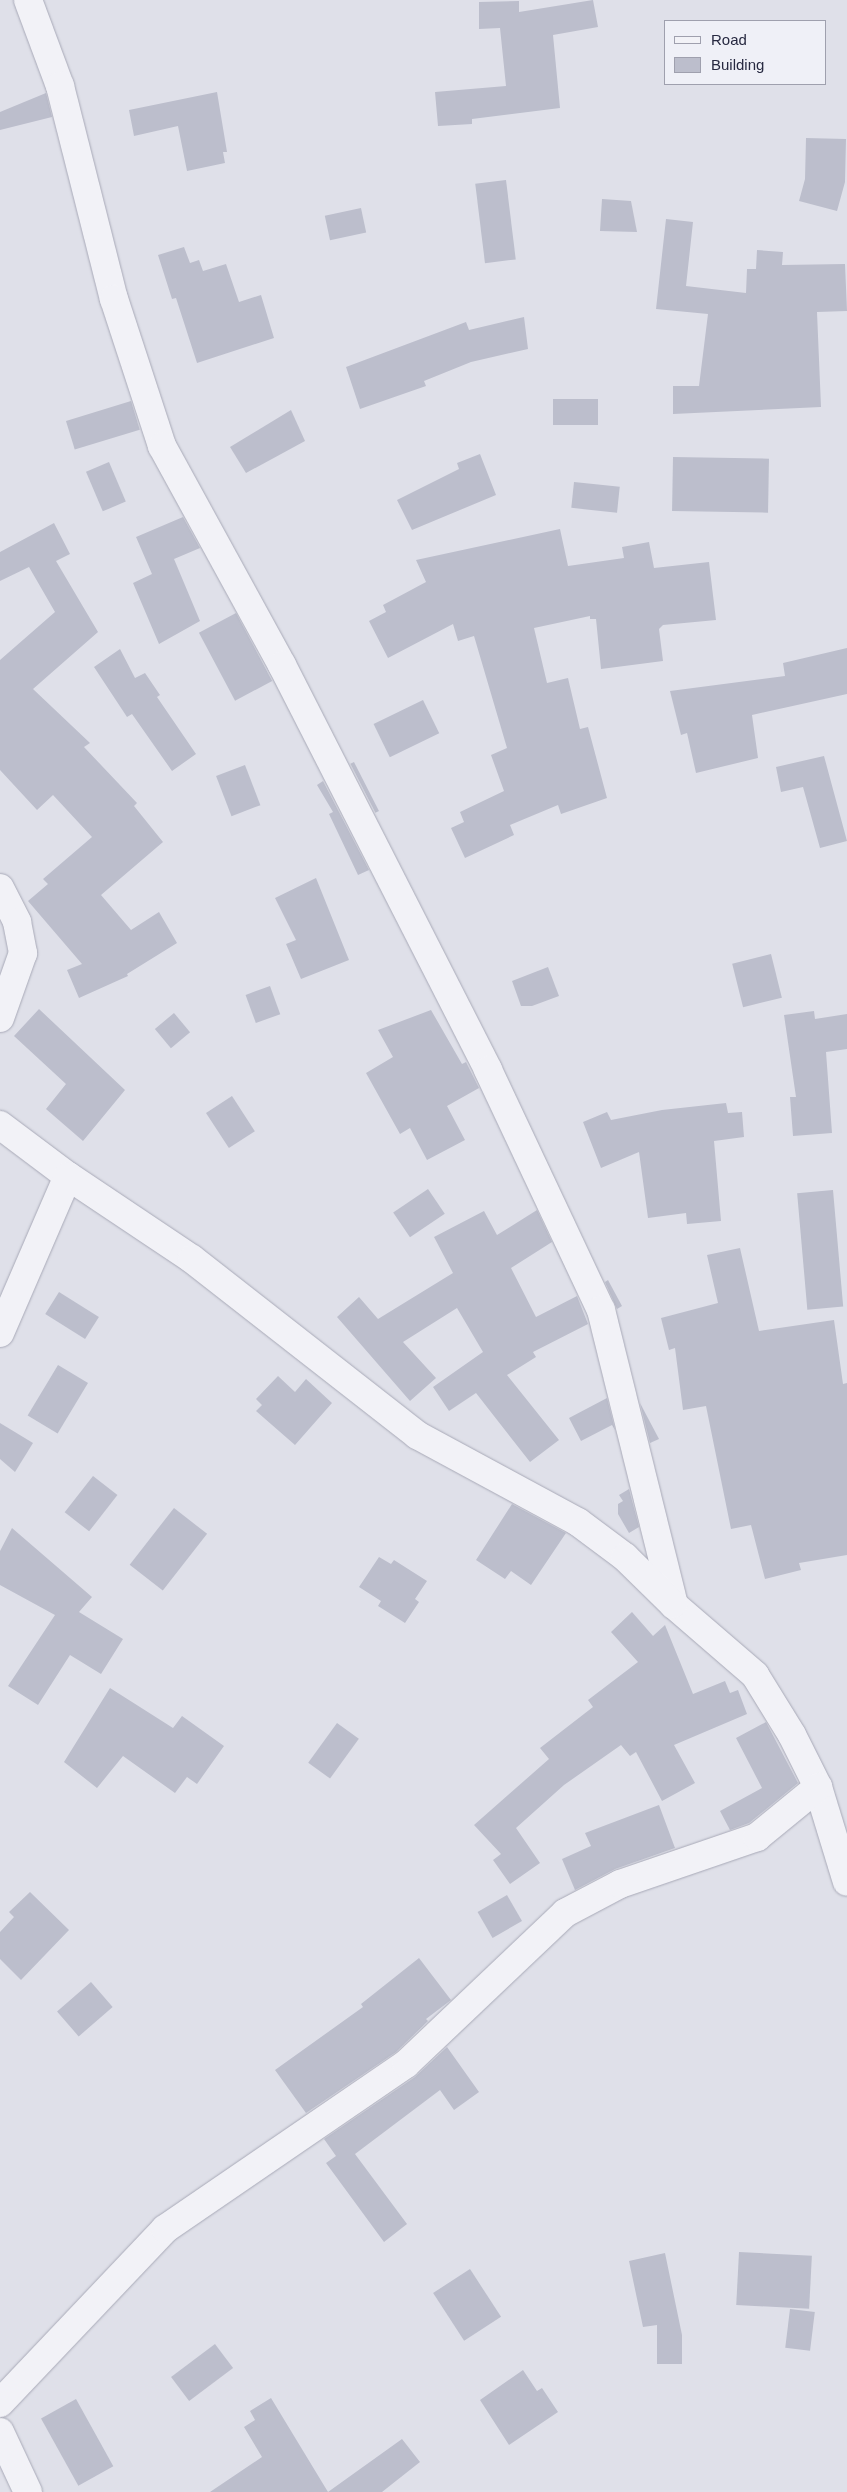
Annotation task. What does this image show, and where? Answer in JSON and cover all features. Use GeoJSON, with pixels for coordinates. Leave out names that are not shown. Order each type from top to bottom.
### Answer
{"type":"FeatureCollection","features":[{"type":"Feature","properties":{"kind":"street"},"geometry":{"type":"LineString","coordinates":[[28,0],[60,86],[114,299],[162,446],[282,665],[475,1044],[601,1310],[674,1605]]}},
{"type":"Feature","properties":{"kind":"street"},"geometry":{"type":"LineString","coordinates":[[0,888],[18,922],[23,953],[0,1018]]}},
{"type":"Feature","properties":{"kind":"street"},"geometry":{"type":"LineString","coordinates":[[0,1125],[68,1176],[192,1259],[417,1435],[578,1522],[625,1557],[674,1605],[755,1676],[792,1736],[818,1787],[847,1882]]}},
{"type":"Feature","properties":{"kind":"street"},"geometry":{"type":"LineString","coordinates":[[0,1333],[68,1176]]}},
{"type":"Feature","properties":{"kind":"street"},"geometry":{"type":"LineString","coordinates":[[0,2403],[165,2229],[406,2064],[565,1913],[620,1884],[757,1837],[818,1787]]}},
{"type":"Feature","properties":{"kind":"street"},"geometry":{"type":"LineString","coordinates":[[0,2432],[28,2492]]}},
{"type":"Feature","properties":{"kind":"building"},"geometry":{"type":"Polygon","coordinates":[[[593,0],[598,27],[553,35],[560,108],[472,119],[472,124],[438,126],[435,92],[506,86],[500,28],[479,29],[479,2],[519,1],[519,12],[593,0]]]}},
{"type":"Feature","properties":{"kind":"building"},"geometry":{"type":"Polygon","coordinates":[[[217,92],[227,152],[223,152],[225,163],[187,171],[178,126],[134,136],[129,110],[217,92]]]}},
{"type":"Feature","properties":{"kind":"building"},"geometry":{"type":"Polygon","coordinates":[[[46,93],[52,117],[0,130],[0,112],[46,93]]]}},
{"type":"Feature","properties":{"kind":"building"},"geometry":{"type":"Polygon","coordinates":[[[806,138],[846,139],[845,182],[837,211],[799,201],[805,179],[806,138]]]}},
{"type":"Feature","properties":{"kind":"building"},"geometry":{"type":"Polygon","coordinates":[[[506,180],[516,259],[485,263],[475,184],[506,180]]]}},
{"type":"Feature","properties":{"kind":"building"},"geometry":{"type":"Polygon","coordinates":[[[602,199],[631,201],[637,232],[600,231],[602,199]]]}},
{"type":"Feature","properties":{"kind":"building"},"geometry":{"type":"Polygon","coordinates":[[[361,208],[366,232],[330,240],[325,216],[361,208]]]}},
{"type":"Feature","properties":{"kind":"building"},"geometry":{"type":"Polygon","coordinates":[[[666,219],[693,222],[686,286],[746,293],[747,269],[756,269],[757,250],[783,252],[782,265],[845,264],[847,311],[817,312],[821,407],[673,414],[673,386],[699,386],[708,314],[656,309],[666,219]]]}},
{"type":"Feature","properties":{"kind":"building"},"geometry":{"type":"Polygon","coordinates":[[[184,247],[190,263],[199,260],[203,271],[226,264],[239,302],[261,295],[274,338],[197,363],[176,298],[172,299],[158,255],[184,247]]]}},
{"type":"Feature","properties":{"kind":"building"},"geometry":{"type":"Polygon","coordinates":[[[524,317],[528,349],[471,362],[424,381],[426,386],[360,409],[346,367],[466,322],[469,330],[524,317]]]}},
{"type":"Feature","properties":{"kind":"building"},"geometry":{"type":"Polygon","coordinates":[[[553,399],[598,399],[598,425],[553,425],[553,399]]]}},
{"type":"Feature","properties":{"kind":"building"},"geometry":{"type":"Polygon","coordinates":[[[131,401],[140,430],[75,450],[66,421],[131,401]]]}},
{"type":"Feature","properties":{"kind":"building"},"geometry":{"type":"Polygon","coordinates":[[[291,410],[305,441],[246,473],[230,447],[291,410]]]}},
{"type":"Feature","properties":{"kind":"building"},"geometry":{"type":"Polygon","coordinates":[[[480,454],[496,495],[412,530],[397,500],[459,469],[457,463],[480,454]]]}},
{"type":"Feature","properties":{"kind":"building"},"geometry":{"type":"Polygon","coordinates":[[[673,457],[769,459],[768,513],[672,511],[673,457]]]}},
{"type":"Feature","properties":{"kind":"building"},"geometry":{"type":"Polygon","coordinates":[[[109,462],[126,502],[103,511],[86,472],[109,462]]]}},
{"type":"Feature","properties":{"kind":"building"},"geometry":{"type":"Polygon","coordinates":[[[574,482],[620,487],[617,513],[571,508],[574,482]]]}},
{"type":"Feature","properties":{"kind":"building"},"geometry":{"type":"Polygon","coordinates":[[[183,517],[200,548],[174,559],[200,621],[159,644],[133,583],[152,574],[136,537],[183,517]]]}},
{"type":"Feature","properties":{"kind":"building"},"geometry":{"type":"Polygon","coordinates":[[[54,523],[70,554],[56,561],[98,632],[33,689],[90,743],[84,747],[137,803],[134,806],[163,842],[101,895],[131,930],[159,912],[177,943],[127,974],[128,976],[79,998],[67,970],[82,964],[28,901],[48,884],[43,879],[92,837],[53,795],[37,810],[0,770],[0,660],[55,612],[29,567],[0,581],[0,552],[54,523]]]}},
{"type":"Feature","properties":{"kind":"building"},"geometry":{"type":"Polygon","coordinates":[[[560,529],[568,566],[624,558],[622,547],[649,542],[654,568],[709,562],[716,620],[663,625],[659,629],[663,661],[601,669],[596,619],[590,619],[590,616],[534,628],[547,683],[568,678],[580,729],[588,727],[607,798],[561,814],[558,805],[510,825],[514,835],[465,858],[451,828],[464,822],[460,812],[504,791],[491,755],[507,748],[474,636],[458,641],[453,624],[388,658],[369,621],[386,612],[383,605],[426,582],[416,560],[560,529]]]}},
{"type":"Feature","properties":{"kind":"building"},"geometry":{"type":"Polygon","coordinates":[[[236,613],[272,681],[235,701],[199,633],[236,613]]]}},
{"type":"Feature","properties":{"kind":"building"},"geometry":{"type":"Polygon","coordinates":[[[847,648],[847,694],[752,715],[758,758],[696,773],[687,733],[681,735],[670,691],[785,676],[783,663],[847,648]]]}},
{"type":"Feature","properties":{"kind":"building"},"geometry":{"type":"Polygon","coordinates":[[[120,649],[135,678],[145,673],[160,695],[157,697],[196,754],[172,771],[132,714],[127,717],[94,667],[120,649]]]}},
{"type":"Feature","properties":{"kind":"building"},"geometry":{"type":"Polygon","coordinates":[[[423,700],[439,733],[390,757],[374,724],[423,700]]]}},
{"type":"Feature","properties":{"kind":"building"},"geometry":{"type":"Polygon","coordinates":[[[824,756],[847,841],[820,848],[803,787],[781,792],[776,767],[824,756]]]}},
{"type":"Feature","properties":{"kind":"building"},"geometry":{"type":"Polygon","coordinates":[[[354,762],[379,811],[375,813],[350,764],[354,762]]]}},
{"type":"Feature","properties":{"kind":"building"},"geometry":{"type":"Polygon","coordinates":[[[245,765],[260,805],[231,816],[216,776],[245,765]]]}},
{"type":"Feature","properties":{"kind":"building"},"geometry":{"type":"Polygon","coordinates":[[[323,781],[369,870],[358,875],[329,814],[333,812],[317,785],[323,781]]]}},
{"type":"Feature","properties":{"kind":"building"},"geometry":{"type":"Polygon","coordinates":[[[316,878],[349,960],[301,979],[286,944],[296,940],[275,898],[316,878]]]}},
{"type":"Feature","properties":{"kind":"building"},"geometry":{"type":"Polygon","coordinates":[[[771,954],[782,998],[743,1007],[732,964],[771,954]]]}},
{"type":"Feature","properties":{"kind":"building"},"geometry":{"type":"Polygon","coordinates":[[[548,967],[559,996],[532,1006],[521,1006],[512,981],[548,967]]]}},
{"type":"Feature","properties":{"kind":"building"},"geometry":{"type":"Polygon","coordinates":[[[270,986],[280,1014],[256,1023],[246,995],[270,986]]]}},
{"type":"Feature","properties":{"kind":"building"},"geometry":{"type":"Polygon","coordinates":[[[39,1009],[125,1090],[83,1141],[46,1109],[66,1084],[14,1036],[39,1009]]]}},
{"type":"Feature","properties":{"kind":"building"},"geometry":{"type":"Polygon","coordinates":[[[431,1010],[462,1064],[466,1062],[479,1088],[447,1106],[465,1140],[427,1160],[410,1128],[400,1134],[366,1073],[393,1057],[378,1030],[431,1010]]]}},
{"type":"Feature","properties":{"kind":"building"},"geometry":{"type":"Polygon","coordinates":[[[814,1011],[815,1019],[847,1014],[847,1049],[826,1052],[832,1133],[793,1136],[790,1097],[796,1097],[784,1015],[814,1011]]]}},
{"type":"Feature","properties":{"kind":"building"},"geometry":{"type":"Polygon","coordinates":[[[174,1013],[190,1032],[171,1048],[155,1029],[174,1013]]]}},
{"type":"Feature","properties":{"kind":"building"},"geometry":{"type":"Polygon","coordinates":[[[232,1096],[255,1131],[229,1148],[206,1113],[232,1096]]]}},
{"type":"Feature","properties":{"kind":"building"},"geometry":{"type":"Polygon","coordinates":[[[726,1103],[728,1113],[742,1112],[744,1137],[714,1141],[721,1221],[687,1224],[686,1213],[648,1218],[639,1152],[601,1168],[583,1122],[607,1112],[611,1120],[662,1110],[726,1103]]]}},
{"type":"Feature","properties":{"kind":"building"},"geometry":{"type":"Polygon","coordinates":[[[428,1189],[445,1214],[410,1237],[393,1212],[428,1189]]]}},
{"type":"Feature","properties":{"kind":"building"},"geometry":{"type":"Polygon","coordinates":[[[833,1190],[843,1307],[807,1310],[797,1193],[833,1190]]]}},
{"type":"Feature","properties":{"kind":"building"},"geometry":{"type":"Polygon","coordinates":[[[537,1210],[552,1242],[511,1268],[536,1317],[577,1296],[588,1324],[533,1352],[536,1357],[507,1375],[559,1440],[530,1462],[476,1393],[449,1411],[433,1387],[483,1352],[457,1308],[403,1342],[436,1378],[410,1401],[337,1317],[359,1297],[378,1319],[453,1273],[434,1237],[484,1211],[497,1235],[537,1210]]]}},
{"type":"Feature","properties":{"kind":"building"},"geometry":{"type":"Polygon","coordinates":[[[740,1248],[759,1331],[834,1320],[843,1384],[847,1383],[847,1555],[799,1563],[801,1570],[765,1579],[751,1525],[731,1529],[706,1406],[683,1410],[675,1348],[669,1350],[661,1318],[718,1303],[707,1255],[740,1248]]]}},
{"type":"Feature","properties":{"kind":"building"},"geometry":{"type":"Polygon","coordinates":[[[608,1280],[622,1306],[617,1309],[605,1282],[608,1280]]]}},
{"type":"Feature","properties":{"kind":"building"},"geometry":{"type":"Polygon","coordinates":[[[59,1292],[99,1317],[85,1339],[45,1314],[59,1292]]]}},
{"type":"Feature","properties":{"kind":"building"},"geometry":{"type":"Polygon","coordinates":[[[58,1365],[88,1383],[58,1434],[28,1416],[58,1365]]]}},
{"type":"Feature","properties":{"kind":"building"},"geometry":{"type":"Polygon","coordinates":[[[278,1376],[295,1392],[306,1379],[332,1403],[295,1445],[256,1411],[262,1405],[256,1399],[278,1376]]]}},
{"type":"Feature","properties":{"kind":"building"},"geometry":{"type":"Polygon","coordinates":[[[607,1398],[615,1430],[612,1425],[581,1441],[569,1418],[607,1398]]]}},
{"type":"Feature","properties":{"kind":"building"},"geometry":{"type":"Polygon","coordinates":[[[640,1403],[659,1439],[650,1443],[640,1403]]]}},
{"type":"Feature","properties":{"kind":"building"},"geometry":{"type":"Polygon","coordinates":[[[0,1423],[33,1443],[15,1472],[0,1459],[0,1423]]]}},
{"type":"Feature","properties":{"kind":"building"},"geometry":{"type":"Polygon","coordinates":[[[93,1476],[117,1495],[89,1531],[65,1512],[93,1476]]]}},
{"type":"Feature","properties":{"kind":"building"},"geometry":{"type":"Polygon","coordinates":[[[629,1489],[639,1527],[629,1533],[618,1514],[618,1504],[623,1501],[619,1495],[629,1489]]]}},
{"type":"Feature","properties":{"kind":"building"},"geometry":{"type":"Polygon","coordinates":[[[512,1504],[566,1533],[531,1585],[511,1571],[505,1579],[476,1560],[512,1504]]]}},
{"type":"Feature","properties":{"kind":"building"},"geometry":{"type":"Polygon","coordinates":[[[174,1508],[207,1534],[163,1591],[130,1565],[174,1508]]]}},
{"type":"Feature","properties":{"kind":"building"},"geometry":{"type":"Polygon","coordinates":[[[12,1528],[92,1597],[79,1612],[123,1639],[101,1674],[70,1655],[38,1705],[8,1686],[55,1615],[0,1585],[0,1551],[12,1528]]]}},
{"type":"Feature","properties":{"kind":"building"},"geometry":{"type":"Polygon","coordinates":[[[379,1557],[391,1564],[394,1560],[427,1581],[415,1599],[419,1602],[405,1623],[378,1606],[381,1601],[359,1587],[379,1557]]]}},
{"type":"Feature","properties":{"kind":"building"},"geometry":{"type":"Polygon","coordinates":[[[632,1612],[653,1636],[665,1625],[693,1694],[725,1681],[730,1693],[738,1690],[747,1714],[674,1745],[695,1783],[662,1801],[636,1752],[630,1756],[621,1745],[564,1785],[516,1828],[540,1863],[510,1884],[493,1860],[501,1854],[474,1825],[549,1759],[540,1748],[593,1707],[588,1700],[638,1662],[611,1632],[632,1612]]]}},
{"type":"Feature","properties":{"kind":"building"},"geometry":{"type":"Polygon","coordinates":[[[110,1688],[173,1728],[182,1716],[224,1746],[197,1784],[187,1777],[175,1793],[123,1756],[97,1788],[64,1762],[110,1688]]]}},
{"type":"Feature","properties":{"kind":"building"},"geometry":{"type":"Polygon","coordinates":[[[766,1722],[798,1783],[749,1823],[730,1830],[720,1811],[762,1788],[736,1738],[766,1722]]]}},
{"type":"Feature","properties":{"kind":"building"},"geometry":{"type":"Polygon","coordinates":[[[337,1723],[359,1739],[330,1779],[308,1763],[337,1723]]]}},
{"type":"Feature","properties":{"kind":"building"},"geometry":{"type":"Polygon","coordinates":[[[659,1805],[675,1848],[615,1869],[575,1890],[562,1859],[591,1846],[585,1833],[659,1805]]]}},
{"type":"Feature","properties":{"kind":"building"},"geometry":{"type":"Polygon","coordinates":[[[30,1892],[69,1930],[21,1980],[0,1959],[0,1932],[14,1917],[9,1912],[30,1892]]]}},
{"type":"Feature","properties":{"kind":"building"},"geometry":{"type":"Polygon","coordinates":[[[507,1895],[522,1921],[493,1938],[478,1912],[507,1895]]]}},
{"type":"Feature","properties":{"kind":"building"},"geometry":{"type":"Polygon","coordinates":[[[419,1958],[451,2000],[426,2019],[428,2021],[396,2052],[306,2113],[275,2070],[363,2007],[361,2004],[419,1958]]]}},
{"type":"Feature","properties":{"kind":"building"},"geometry":{"type":"Polygon","coordinates":[[[91,1982],[113,2007],[79,2036],[57,2012],[91,1982]]]}},
{"type":"Feature","properties":{"kind":"building"},"geometry":{"type":"Polygon","coordinates":[[[447,2047],[479,2092],[454,2110],[440,2090],[355,2154],[407,2224],[384,2242],[326,2163],[336,2156],[324,2139],[415,2077],[447,2047]]]}},
{"type":"Feature","properties":{"kind":"building"},"geometry":{"type":"Polygon","coordinates":[[[739,2252],[812,2256],[809,2309],[736,2305],[739,2252]]]}},
{"type":"Feature","properties":{"kind":"building"},"geometry":{"type":"Polygon","coordinates":[[[665,2253],[682,2335],[682,2364],[657,2364],[657,2325],[643,2327],[629,2261],[665,2253]]]}},
{"type":"Feature","properties":{"kind":"building"},"geometry":{"type":"Polygon","coordinates":[[[470,2269],[501,2317],[464,2341],[433,2293],[470,2269]]]}},
{"type":"Feature","properties":{"kind":"building"},"geometry":{"type":"Polygon","coordinates":[[[790,2309],[815,2312],[810,2351],[785,2348],[790,2309]]]}},
{"type":"Feature","properties":{"kind":"building"},"geometry":{"type":"Polygon","coordinates":[[[215,2344],[233,2368],[189,2401],[171,2377],[215,2344]]]}},
{"type":"Feature","properties":{"kind":"building"},"geometry":{"type":"Polygon","coordinates":[[[523,2370],[537,2391],[542,2388],[558,2412],[509,2445],[480,2400],[523,2370]]]}},
{"type":"Feature","properties":{"kind":"building"},"geometry":{"type":"Polygon","coordinates":[[[271,2398],[328,2492],[210,2492],[262,2457],[244,2427],[255,2420],[250,2411],[271,2398]]]}},
{"type":"Feature","properties":{"kind":"building"},"geometry":{"type":"Polygon","coordinates":[[[76,2399],[113,2466],[78,2486],[41,2418],[76,2399]]]}},
{"type":"Feature","properties":{"kind":"building"},"geometry":{"type":"Polygon","coordinates":[[[402,2439],[420,2462],[382,2492],[328,2492],[402,2439]]]}}]}
